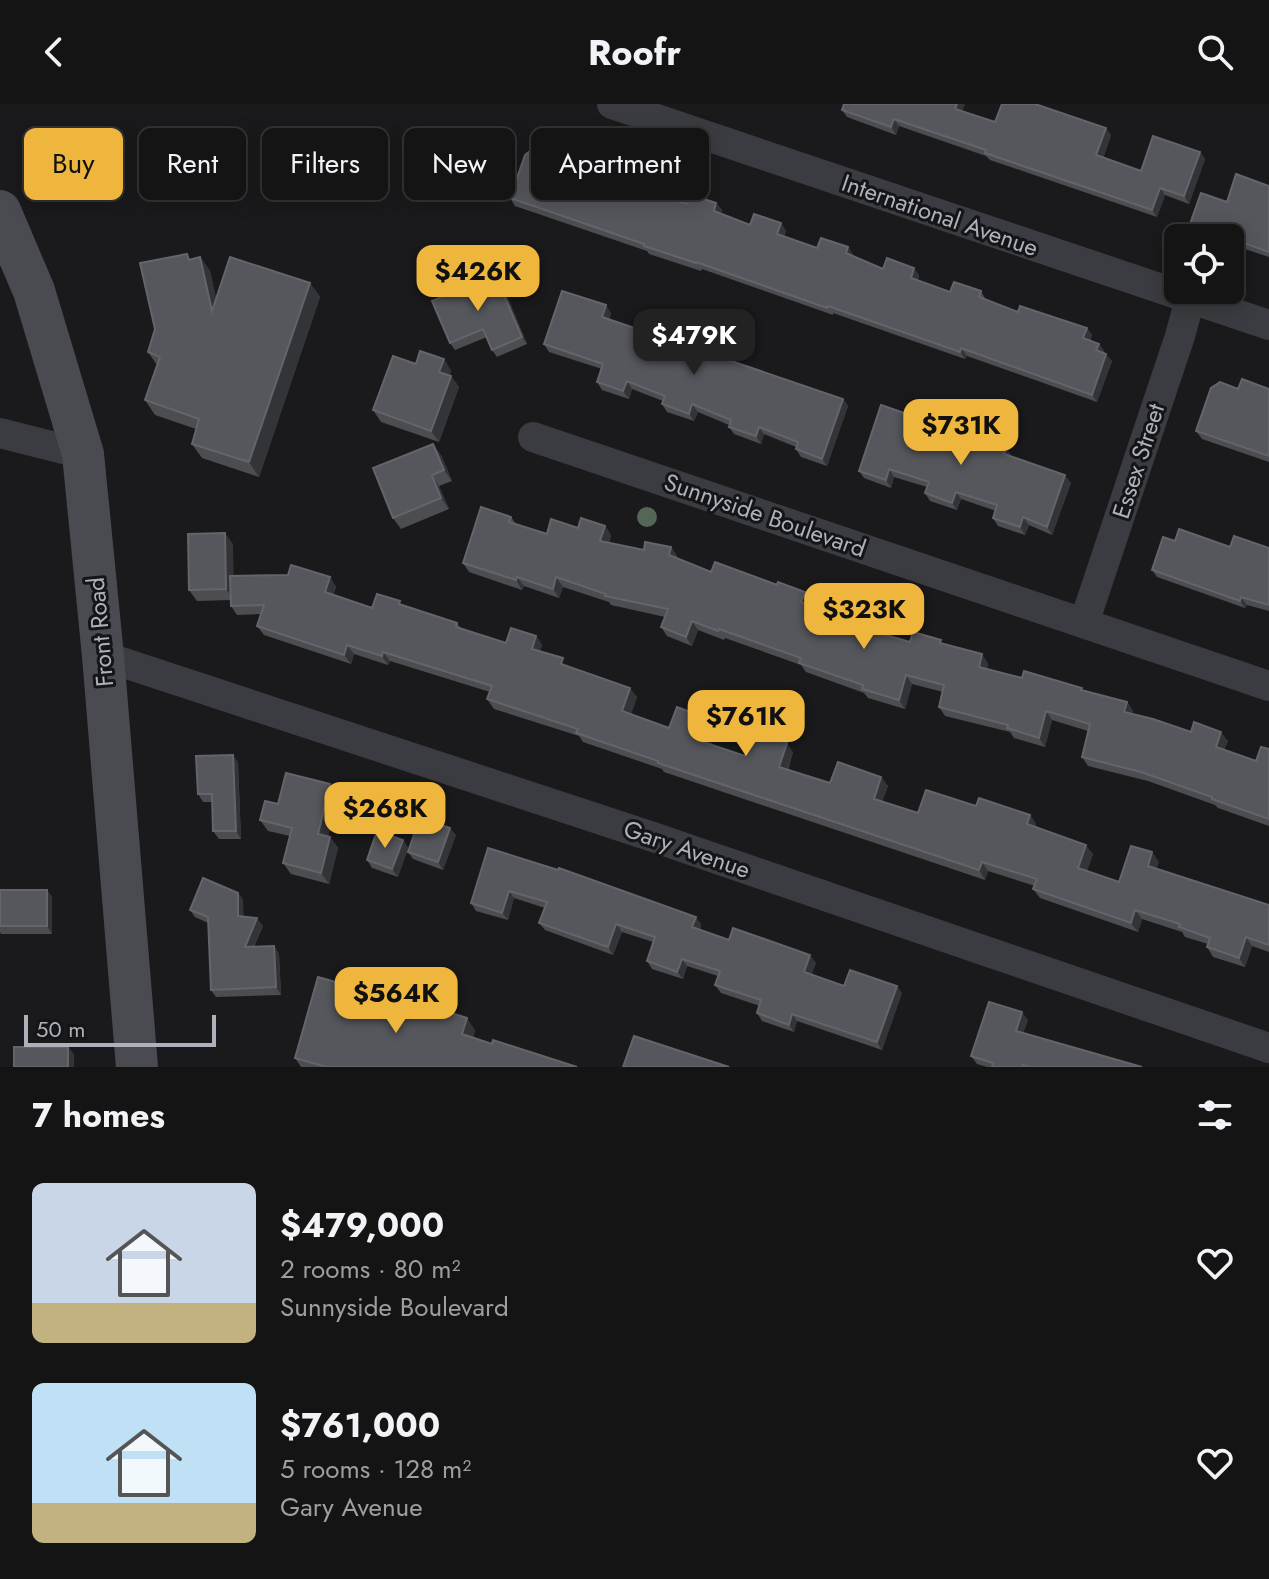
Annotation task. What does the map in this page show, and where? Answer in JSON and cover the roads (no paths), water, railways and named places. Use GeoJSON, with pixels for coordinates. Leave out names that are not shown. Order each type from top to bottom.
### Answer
{"type":"FeatureCollection","features":[{"type":"Feature","properties":{"kind":"main road","name":"Front Road"},"geometry":{"type":"LineString","coordinates":[[0,211],[34,291],[83,454],[137,1067]]}},
{"type":"Feature","properties":{"kind":"street","name":"International Avenue"},"geometry":{"type":"LineString","coordinates":[[612,104],[1164,290]]}},
{"type":"Feature","properties":{"kind":"street","name":"Essex Street"},"geometry":{"type":"LineString","coordinates":[[1084,623],[1189,304]]}},
{"type":"Feature","properties":{"kind":"street","name":"International Avenue"},"geometry":{"type":"LineString","coordinates":[[1205,304],[1269,325]]}},
{"type":"Feature","properties":{"kind":"street"},"geometry":{"type":"LineString","coordinates":[[0,433],[83,454]]}},
{"type":"Feature","properties":{"kind":"street","name":"Sunnyside Boulevard"},"geometry":{"type":"LineString","coordinates":[[533,437],[1269,686]]}},
{"type":"Feature","properties":{"kind":"street","name":"Gary Avenue"},"geometry":{"type":"LineString","coordinates":[[103,656],[653,837],[1269,1048]]}}]}
